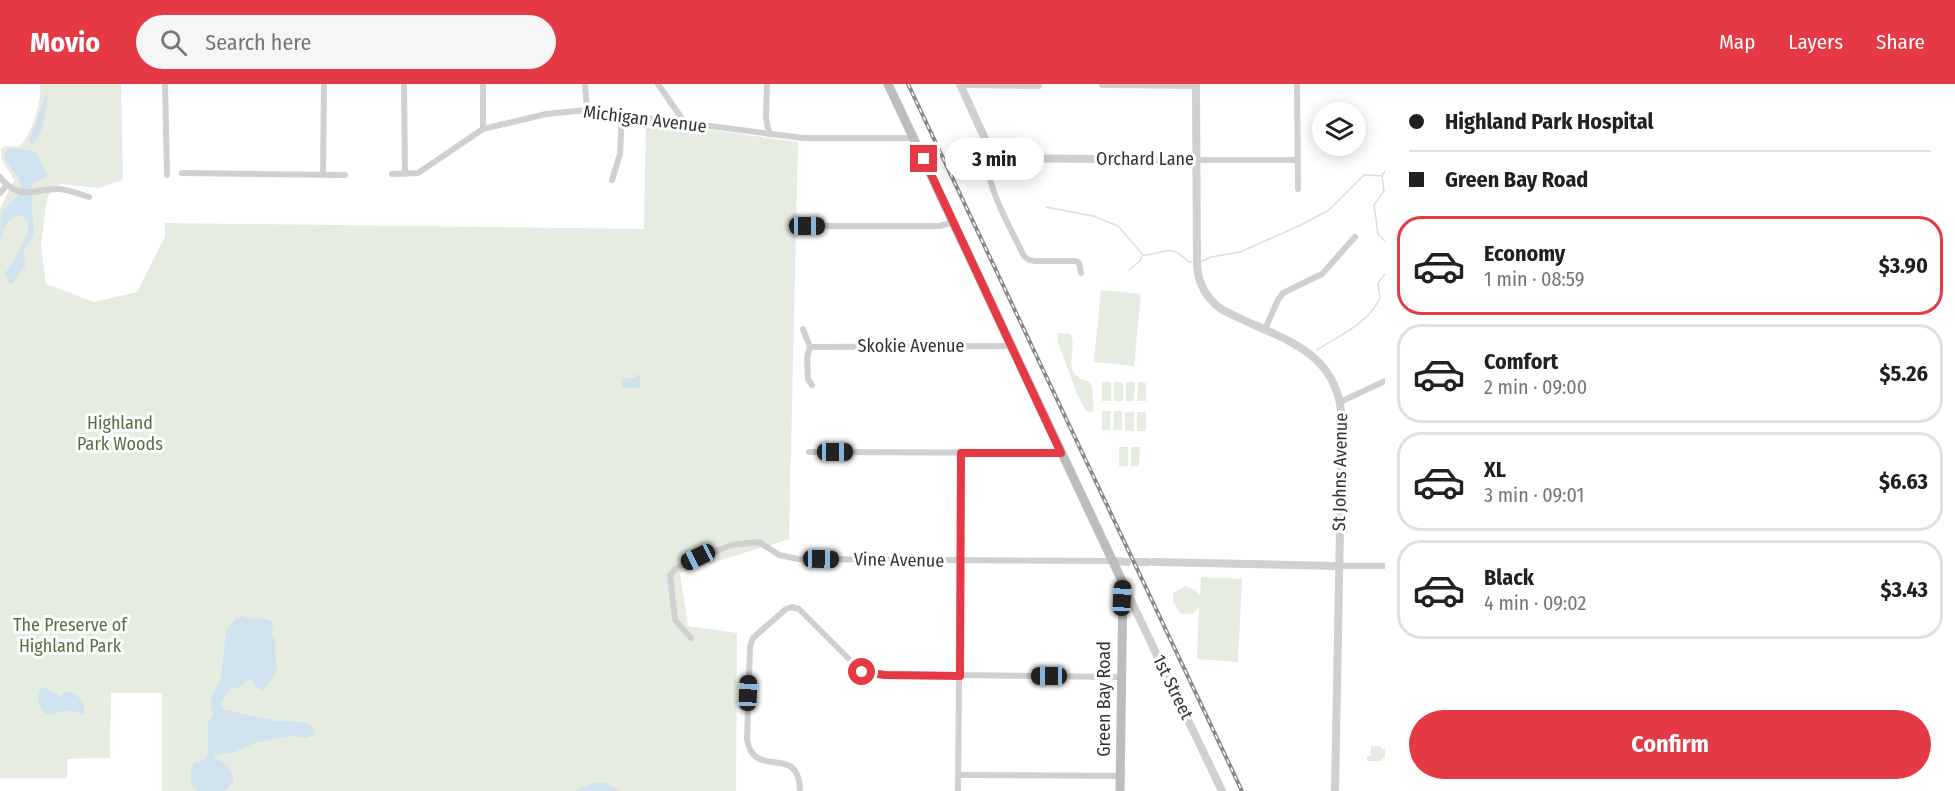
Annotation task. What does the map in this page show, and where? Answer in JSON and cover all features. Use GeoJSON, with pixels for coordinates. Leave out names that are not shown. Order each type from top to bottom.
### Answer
{"type":"FeatureCollection","features":[{"type":"Feature","properties":{"kind":"main road","name":"Green Bay Road"},"geometry":{"type":"LineString","coordinates":[[888,84],[1123,583],[1120,791]]}},
{"type":"Feature","properties":{"kind":"street"},"geometry":{"type":"LineString","coordinates":[[165,84],[166,175]]}},
{"type":"Feature","properties":{"kind":"street"},"geometry":{"type":"LineString","coordinates":[[323,174],[324,84]]}},
{"type":"Feature","properties":{"kind":"street"},"geometry":{"type":"LineString","coordinates":[[404,84],[405,174]]}},
{"type":"Feature","properties":{"kind":"street"},"geometry":{"type":"LineString","coordinates":[[483,84],[483,129]]}},
{"type":"Feature","properties":{"kind":"street"},"geometry":{"type":"LineString","coordinates":[[585,84],[587,110]]}},
{"type":"Feature","properties":{"kind":"street"},"geometry":{"type":"LineString","coordinates":[[658,84],[685,123]]}},
{"type":"Feature","properties":{"kind":"street"},"geometry":{"type":"LineString","coordinates":[[766,84],[766,117],[769,134]]}},
{"type":"Feature","properties":{"kind":"street"},"geometry":{"type":"LineString","coordinates":[[1039,86],[960,84],[994,156],[988,163],[989,176],[1024,256],[1029,260],[1075,261],[1079,263],[1081,273]]}},
{"type":"Feature","properties":{"kind":"street"},"geometry":{"type":"LineString","coordinates":[[1297,84],[1298,189]]}},
{"type":"Feature","properties":{"kind":"street"},"geometry":{"type":"LineString","coordinates":[[1102,85],[1196,85]]}},
{"type":"Feature","properties":{"kind":"street","name":"St Johns Avenue"},"geometry":{"type":"LineString","coordinates":[[1196,85],[1197,267],[1203,291],[1213,304],[1230,314],[1299,345],[1320,363],[1334,384],[1340,402],[1342,424],[1335,791]]}},
{"type":"Feature","properties":{"kind":"street","name":"Michigan Avenue"},"geometry":{"type":"LineString","coordinates":[[392,174],[418,173],[483,129],[546,114],[587,110],[803,138],[914,138]]}},
{"type":"Feature","properties":{"kind":"street"},"geometry":{"type":"LineString","coordinates":[[612,180],[620,154],[622,114]]}},
{"type":"Feature","properties":{"kind":"street","name":"Orchard Lane"},"geometry":{"type":"LineString","coordinates":[[994,156],[998,158],[1297,160]]}},
{"type":"Feature","properties":{"kind":"street"},"geometry":{"type":"LineString","coordinates":[[182,173],[345,175]]}},
{"type":"Feature","properties":{"kind":"street"},"geometry":{"type":"LineString","coordinates":[[0,177],[7,185],[18,191],[33,194],[58,189],[89,197]]}},
{"type":"Feature","properties":{"kind":"street"},"geometry":{"type":"LineString","coordinates":[[0,193],[7,185]]}},
{"type":"Feature","properties":{"kind":"street"},"geometry":{"type":"LineString","coordinates":[[807,226],[940,226],[954,222]]}},
{"type":"Feature","properties":{"kind":"street"},"geometry":{"type":"LineString","coordinates":[[1265,329],[1283,293],[1322,274],[1355,237]]}},
{"type":"Feature","properties":{"kind":"street"},"geometry":{"type":"LineString","coordinates":[[803,329],[810,347],[808,379],[812,385]]}},
{"type":"Feature","properties":{"kind":"street","name":"Skokie Avenue"},"geometry":{"type":"LineString","coordinates":[[810,347],[1012,346]]}},
{"type":"Feature","properties":{"kind":"street"},"geometry":{"type":"LineString","coordinates":[[1340,402],[1385,381]]}},
{"type":"Feature","properties":{"kind":"street"},"geometry":{"type":"LineString","coordinates":[[809,452],[1061,453]]}},
{"type":"Feature","properties":{"kind":"street"},"geometry":{"type":"LineString","coordinates":[[958,791],[961,453]]}},
{"type":"Feature","properties":{"kind":"street","name":"Vine Avenue"},"geometry":{"type":"LineString","coordinates":[[691,639],[675,620],[670,574],[676,568],[731,545],[759,542],[779,555],[798,559],[1385,566]]}},
{"type":"Feature","properties":{"kind":"street","name":"1st Street"},"geometry":{"type":"LineString","coordinates":[[1123,583],[1222,791]]}},
{"type":"Feature","properties":{"kind":"street"},"geometry":{"type":"LineString","coordinates":[[800,791],[795,769],[786,763],[759,760],[749,747],[747,739],[750,647],[753,638],[786,609],[792,607],[799,609],[862,672],[867,674],[1121,677]]}},
{"type":"Feature","properties":{"kind":"street"},"geometry":{"type":"LineString","coordinates":[[959,775],[1120,776]]}},
{"type":"Feature","properties":{"kind":"green space"},"geometry":{"type":"Polygon","coordinates":[[[40,84],[121,84],[123,180],[99,188],[60,184],[48,196],[46,204],[41,246],[46,284],[94,302],[137,292],[165,237],[165,223],[644,229],[646,121],[798,142],[789,539],[680,573],[688,626],[737,633],[736,791],[162,791],[162,693],[111,693],[110,758],[67,759],[67,778],[0,778],[0,209],[14,180],[1,158],[1,149],[5,146],[19,147],[24,141],[38,108],[40,84]]]}},
{"type":"Feature","properties":{"kind":"green space"},"geometry":{"type":"Polygon","coordinates":[[[1101,290],[1141,294],[1134,366],[1094,362],[1101,290]]]}},
{"type":"Feature","properties":{"kind":"green space"},"geometry":{"type":"Polygon","coordinates":[[[1058,333],[1070,334],[1072,338],[1073,371],[1076,376],[1091,385],[1094,403],[1092,412],[1086,411],[1078,396],[1057,340],[1058,333]]]}},
{"type":"Feature","properties":{"kind":"green space"},"geometry":{"type":"Polygon","coordinates":[[[1102,382],[1111,382],[1111,401],[1102,401],[1102,382]]]}},
{"type":"Feature","properties":{"kind":"green space"},"geometry":{"type":"Polygon","coordinates":[[[1114,382],[1123,382],[1123,401],[1114,401],[1114,382]]]}},
{"type":"Feature","properties":{"kind":"green space"},"geometry":{"type":"Polygon","coordinates":[[[1126,382],[1135,382],[1134,401],[1126,401],[1126,382]]]}},
{"type":"Feature","properties":{"kind":"green space"},"geometry":{"type":"Polygon","coordinates":[[[1138,382],[1146,383],[1146,401],[1137,401],[1138,382]]]}},
{"type":"Feature","properties":{"kind":"green space"},"geometry":{"type":"Polygon","coordinates":[[[1102,411],[1111,411],[1110,430],[1102,430],[1102,411]]]}},
{"type":"Feature","properties":{"kind":"green space"},"geometry":{"type":"Polygon","coordinates":[[[1114,411],[1122,411],[1122,430],[1113,430],[1114,411]]]}},
{"type":"Feature","properties":{"kind":"green space"},"geometry":{"type":"Polygon","coordinates":[[[1125,412],[1134,412],[1134,431],[1125,431],[1125,412]]]}},
{"type":"Feature","properties":{"kind":"green space"},"geometry":{"type":"Polygon","coordinates":[[[1137,412],[1146,412],[1146,431],[1137,431],[1137,412]]]}},
{"type":"Feature","properties":{"kind":"green space"},"geometry":{"type":"Polygon","coordinates":[[[1119,447],[1128,447],[1128,466],[1119,466],[1119,447]]]}},
{"type":"Feature","properties":{"kind":"green space"},"geometry":{"type":"Polygon","coordinates":[[[1131,447],[1140,447],[1139,466],[1131,466],[1131,447]]]}},
{"type":"Feature","properties":{"kind":"green space"},"geometry":{"type":"Polygon","coordinates":[[[1201,577],[1242,579],[1238,662],[1197,659],[1199,607],[1192,614],[1181,614],[1173,602],[1173,593],[1185,586],[1195,590],[1200,596],[1201,577]]]}},
{"type":"Feature","properties":{"kind":"green space"},"geometry":{"type":"Polygon","coordinates":[[[1371,746],[1381,746],[1381,749],[1385,749],[1385,758],[1382,758],[1382,761],[1367,761],[1367,756],[1371,756],[1371,746]]]}},
{"type":"Feature","properties":{"kind":"water"},"geometry":{"type":"Polygon","coordinates":[[[46,94],[48,96],[44,122],[33,144],[30,143],[30,139],[46,94]]]}},
{"type":"Feature","properties":{"kind":"water"},"geometry":{"type":"Polygon","coordinates":[[[10,148],[36,153],[47,173],[46,177],[32,185],[34,230],[32,240],[24,249],[25,267],[13,283],[9,283],[5,274],[25,239],[29,225],[26,219],[19,215],[10,220],[5,226],[0,242],[2,213],[17,196],[21,187],[19,179],[4,158],[6,150],[10,148]]]}},
{"type":"Feature","properties":{"kind":"water"},"geometry":{"type":"Polygon","coordinates":[[[636,375],[640,375],[640,388],[622,388],[622,378],[636,378],[636,375]]]}},
{"type":"Feature","properties":{"kind":"water"},"geometry":{"type":"Polygon","coordinates":[[[241,616],[273,622],[272,633],[276,645],[277,667],[275,676],[262,691],[249,679],[239,687],[229,689],[222,703],[222,709],[277,721],[303,722],[313,727],[316,734],[307,738],[292,736],[255,743],[235,752],[215,755],[214,758],[230,770],[233,782],[224,791],[197,791],[191,784],[191,771],[194,763],[206,758],[208,753],[208,723],[213,715],[210,700],[221,679],[226,632],[236,618],[241,616]]]}},
{"type":"Feature","properties":{"kind":"water"},"geometry":{"type":"Polygon","coordinates":[[[41,688],[46,688],[60,696],[67,691],[75,694],[82,702],[84,714],[66,710],[51,715],[46,714],[39,706],[38,692],[41,688]]]}},
{"type":"Feature","properties":{"kind":"water"},"geometry":{"type":"Polygon","coordinates":[[[595,783],[606,783],[620,791],[574,791],[595,783]]]}},
{"type":"Feature","properties":{"kind":"waterway"},"geometry":{"type":"LineString","coordinates":[[1385,171],[1382,176],[1384,191],[1374,205],[1378,234],[1385,241]]}},
{"type":"Feature","properties":{"kind":"waterway"},"geometry":{"type":"LineString","coordinates":[[1200,262],[1211,257],[1240,252],[1301,225],[1329,210],[1364,175],[1382,176]]}},
{"type":"Feature","properties":{"kind":"waterway"},"geometry":{"type":"LineString","coordinates":[[1046,207],[1093,216],[1118,226],[1143,255],[1171,251],[1192,262]]}},
{"type":"Feature","properties":{"kind":"waterway"},"geometry":{"type":"LineString","coordinates":[[1129,270],[1140,261],[1142,256]]}},
{"type":"Feature","properties":{"kind":"waterway"},"geometry":{"type":"LineString","coordinates":[[1317,350],[1353,328],[1368,315],[1380,298],[1378,283],[1385,274]]}},
{"type":"Feature","properties":{"kind":"railway"},"geometry":{"type":"LineString","coordinates":[[908,84],[1242,791]]}},
{"type":"Feature","properties":{"kind":"route"},"geometry":{"type":"LineString","coordinates":[[862,672],[885,675],[960,676],[961,453],[1061,453],[924,159]]}},
{"type":"Feature","properties":{"kind":"park label","name":"Highland Park Woods"},"geometry":{"type":"Point","coordinates":[120,433]}},
{"type":"Feature","properties":{"kind":"park label","name":"The Preserve of Highland Park"},"geometry":{"type":"Point","coordinates":[70,635]}}]}
